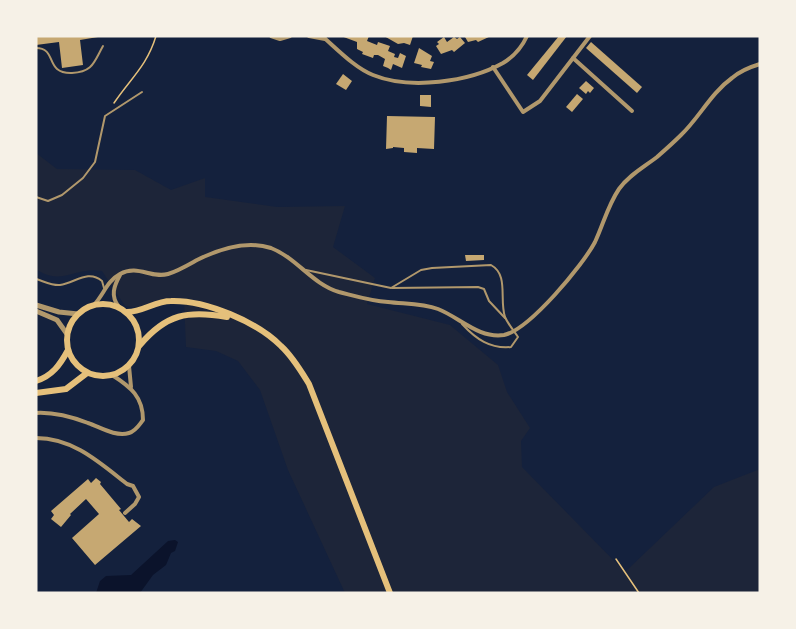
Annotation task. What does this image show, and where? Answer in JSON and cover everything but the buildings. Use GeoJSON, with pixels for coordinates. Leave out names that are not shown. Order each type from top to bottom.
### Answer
{"type":"FeatureCollection","features":[{"type":"Feature","properties":{"kind":"main road"},"geometry":{"type":"LineString","coordinates":[[127,312],[139,311],[160,302],[184,302],[216,310],[246,322],[282,346],[309,384],[390,593]]}},
{"type":"Feature","properties":{"kind":"main road"},"geometry":{"type":"LineString","coordinates":[[103,303],[119,307],[127,312],[138,327],[139,345],[136,356],[129,366],[112,375],[99,376],[87,373],[76,363],[68,350],[67,334],[71,323],[78,314],[94,305],[103,303]]}},
{"type":"Feature","properties":{"kind":"main road"},"geometry":{"type":"LineString","coordinates":[[139,345],[157,327],[179,316],[208,314],[246,322]]}},
{"type":"Feature","properties":{"kind":"main road"},"geometry":{"type":"LineString","coordinates":[[36,381],[46,378],[60,365],[68,350]]}},
{"type":"Feature","properties":{"kind":"main road"},"geometry":{"type":"LineString","coordinates":[[36,393],[66,389],[87,373]]}},
{"type":"Feature","properties":{"kind":"street"},"geometry":{"type":"LineString","coordinates":[[271,36],[280,39],[290,36]]}},
{"type":"Feature","properties":{"kind":"street"},"geometry":{"type":"LineString","coordinates":[[309,36],[324,38],[371,74],[390,80],[430,83],[478,72],[504,63],[514,55],[527,36]]}},
{"type":"Feature","properties":{"kind":"street"},"geometry":{"type":"LineString","coordinates":[[493,67],[522,112],[540,101],[590,36]]}},
{"type":"Feature","properties":{"kind":"street"},"geometry":{"type":"LineString","coordinates":[[573,58],[632,111]]}},
{"type":"Feature","properties":{"kind":"street"},"geometry":{"type":"LineString","coordinates":[[94,305],[105,288],[121,274],[135,269],[159,275],[170,274],[214,252],[260,245],[284,255],[315,281],[333,290],[377,301],[430,306],[480,332],[504,335],[514,331],[536,314],[576,270],[594,244],[614,196],[621,186],[680,137],[730,78],[760,64]]}},
{"type":"Feature","properties":{"kind":"street"},"geometry":{"type":"LineString","coordinates":[[119,307],[115,302],[114,293],[121,274]]}},
{"type":"Feature","properties":{"kind":"street"},"geometry":{"type":"LineString","coordinates":[[36,304],[59,312],[78,314]]}},
{"type":"Feature","properties":{"kind":"street"},"geometry":{"type":"LineString","coordinates":[[36,311],[57,320],[67,334]]}},
{"type":"Feature","properties":{"kind":"street"},"geometry":{"type":"LineString","coordinates":[[129,366],[131,388]]}},
{"type":"Feature","properties":{"kind":"street"},"geometry":{"type":"LineString","coordinates":[[36,412],[67,417],[120,434],[130,433],[143,420],[141,402],[131,388],[112,375]]}},
{"type":"Feature","properties":{"kind":"street"},"geometry":{"type":"LineString","coordinates":[[36,438],[63,442],[85,451],[127,484],[133,486],[139,497],[125,513]]}},
{"type":"Feature","properties":{"kind":"lane"},"geometry":{"type":"LineString","coordinates":[[36,48],[42,48],[49,54],[56,69],[62,73],[84,72],[91,67],[103,46]]}},
{"type":"Feature","properties":{"kind":"lane"},"geometry":{"type":"LineString","coordinates":[[36,197],[48,201],[62,195],[83,178],[95,162],[105,116],[142,92]]}},
{"type":"Feature","properties":{"kind":"lane"},"geometry":{"type":"LineString","coordinates":[[392,288],[421,270],[432,267],[490,265],[497,268],[501,277],[505,318]]}},
{"type":"Feature","properties":{"kind":"lane"},"geometry":{"type":"LineString","coordinates":[[301,269],[392,288],[478,287],[484,289],[489,300],[518,337],[511,347],[492,346],[474,337],[456,318]]}},
{"type":"Feature","properties":{"kind":"lane"},"geometry":{"type":"LineString","coordinates":[[36,279],[58,286],[83,277],[94,276],[102,281],[105,288]]}},
{"type":"Feature","properties":{"kind":"path"},"geometry":{"type":"LineString","coordinates":[[105,116],[141,69],[152,51],[156,36]]}},
{"type":"Feature","properties":{"kind":"path"},"geometry":{"type":"LineString","coordinates":[[616,560],[639,593]]}},
{"type":"Feature","properties":{"kind":"shaded area"},"geometry":{"type":"Polygon","coordinates":[[[36,153],[57,169],[135,170],[171,190],[205,178],[205,197],[277,207],[345,206],[333,247],[375,278],[367,304],[450,325],[498,365],[507,392],[530,428],[521,441],[522,467],[625,572],[714,487],[760,469],[760,593],[345,593],[288,470],[260,390],[238,361],[216,351],[186,347],[184,300],[139,308],[125,306],[102,271],[93,270],[53,276],[36,269],[36,153]]]}},
{"type":"Feature","properties":{"kind":"shaded area"},"geometry":{"type":"Polygon","coordinates":[[[168,541],[178,542],[175,551],[171,553],[166,565],[153,575],[140,593],[96,593],[100,581],[106,576],[131,575],[168,541]]]}}]}
